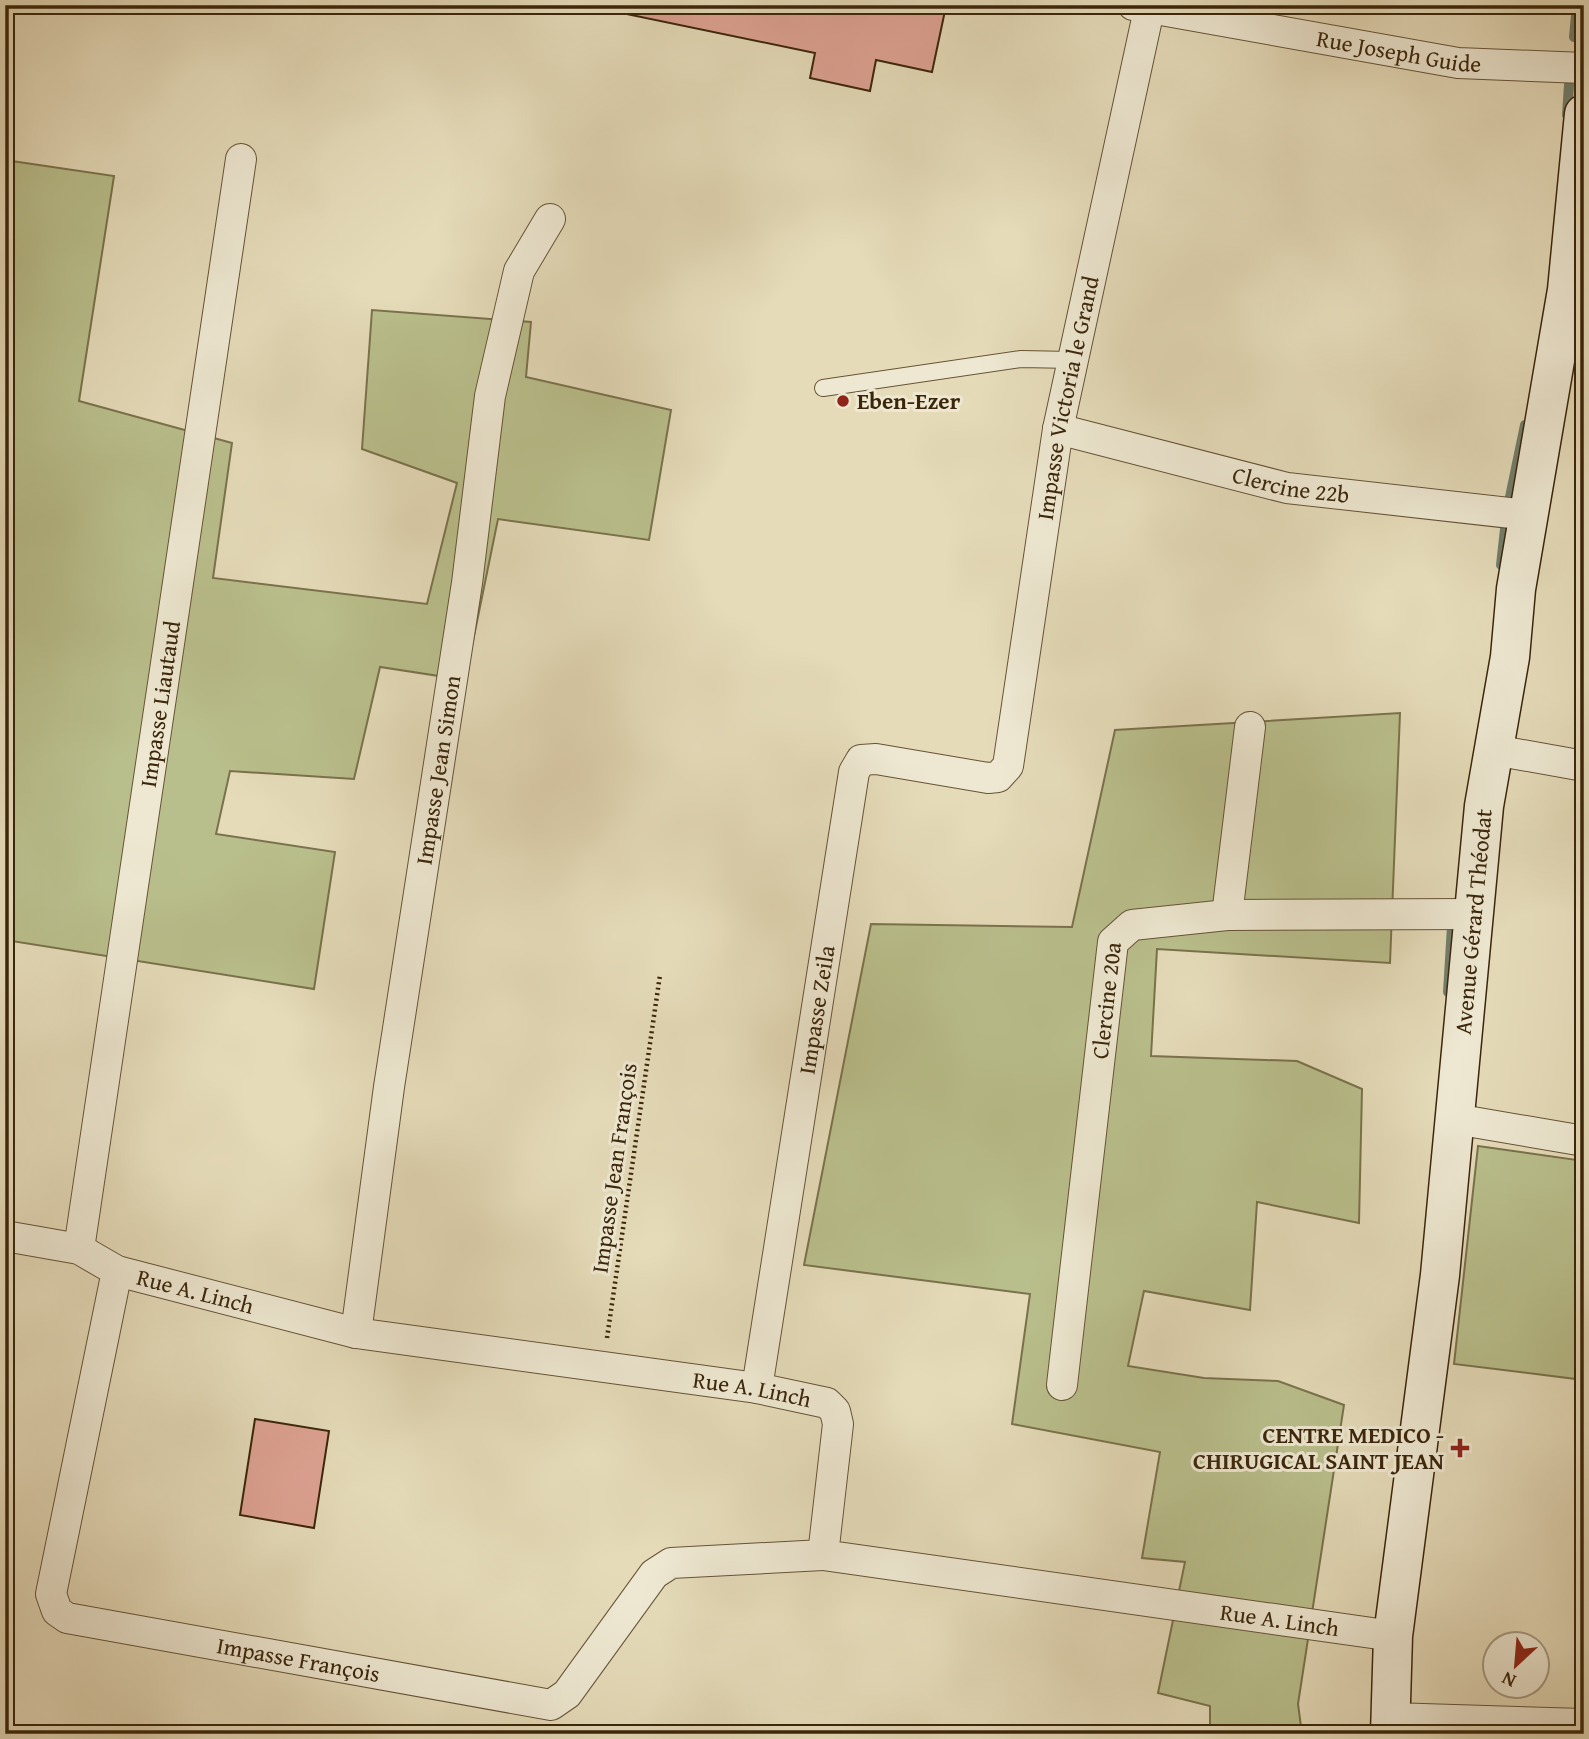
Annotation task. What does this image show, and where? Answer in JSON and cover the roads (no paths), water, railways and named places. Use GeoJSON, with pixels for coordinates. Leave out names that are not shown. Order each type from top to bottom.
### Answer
{"type":"FeatureCollection","features":[{"type":"Feature","properties":{"kind":"street","name":"Rue Joseph Guide"},"geometry":{"type":"LineString","coordinates":[[1144,6],[1458,64],[1584,68]]}},
{"type":"Feature","properties":{"kind":"street","name":"Impasse Victoria le Grand"},"geometry":{"type":"LineString","coordinates":[[988,778],[998,776],[1008,766],[1058,429],[1144,6]]}},
{"type":"Feature","properties":{"kind":"street","name":"Avenue Gérard Théodat"},"geometry":{"type":"LineString","coordinates":[[1390,1726],[1386,1635],[1418,1460],[1455,1119],[1484,806],[1494,750],[1513,513],[1567,290],[1584,114]]}},
{"type":"Feature","properties":{"kind":"street","name":"Impasse Liautaud"},"geometry":{"type":"LineString","coordinates":[[79,1249],[241,159]]}},
{"type":"Feature","properties":{"kind":"street","name":"Impasse Jean Simon"},"geometry":{"type":"LineString","coordinates":[[356,1333],[389,1087],[467,583],[490,396],[519,271],[550,219]]}},
{"type":"Feature","properties":{"kind":"street","name":"Clercine 22b"},"geometry":{"type":"LineString","coordinates":[[1058,429],[1287,488],[1513,513]]}},
{"type":"Feature","properties":{"kind":"street"},"geometry":{"type":"LineString","coordinates":[[1227,915],[1250,727]]}},
{"type":"Feature","properties":{"kind":"street"},"geometry":{"type":"LineString","coordinates":[[1494,750],[1584,766]]}},
{"type":"Feature","properties":{"kind":"street","name":"Impasse Zeila"},"geometry":{"type":"LineString","coordinates":[[757,1388],[854,772],[861,760],[876,759],[988,778]]}},
{"type":"Feature","properties":{"kind":"street","name":"Clercine 20a"},"geometry":{"type":"LineString","coordinates":[[1062,1385],[1113,942],[1119,933],[1132,925],[1227,915],[1475,914]]}},
{"type":"Feature","properties":{"kind":"street"},"geometry":{"type":"LineString","coordinates":[[1455,1119],[1584,1141]]}},
{"type":"Feature","properties":{"kind":"street","name":"Rue A. Linch"},"geometry":{"type":"LineString","coordinates":[[5,1236],[79,1249],[117,1271],[356,1333],[757,1388],[827,1403],[835,1411],[838,1424],[823,1555],[1386,1635]]}},
{"type":"Feature","properties":{"kind":"street","name":"Impasse François"},"geometry":{"type":"LineString","coordinates":[[117,1271],[51,1594],[57,1611],[67,1618],[551,1705],[567,1694],[654,1574],[671,1563],[823,1555]]}},
{"type":"Feature","properties":{"kind":"street"},"geometry":{"type":"LineString","coordinates":[[1390,1726],[1584,1724]]}},
{"type":"Feature","properties":{"kind":"lane"},"geometry":{"type":"LineString","coordinates":[[823,388],[1021,359],[1072,360]]}},
{"type":"Feature","properties":{"kind":"waterway"},"geometry":{"type":"LineString","coordinates":[[1574,37],[1577,5]]}},
{"type":"Feature","properties":{"kind":"waterway"},"geometry":{"type":"LineString","coordinates":[[1567,115],[1569,85]]}},
{"type":"Feature","properties":{"kind":"waterway"},"geometry":{"type":"LineString","coordinates":[[1510,497],[1525,425]]}},
{"type":"Feature","properties":{"kind":"waterway"},"geometry":{"type":"LineString","coordinates":[[1501,565],[1506,520]]}},
{"type":"Feature","properties":{"kind":"waterway"},"geometry":{"type":"LineString","coordinates":[[1448,992],[1452,926]]}},
{"type":"Feature","properties":{"kind":"place","name":"Eben-Ezer"},"geometry":{"type":"Point","coordinates":[843,401]}},
{"type":"Feature","properties":{"kind":"place","name":"CENTRE MEDICO - CHIRUGICAL SAINT JEAN"},"geometry":{"type":"Point","coordinates":[1460,1448]}}]}
